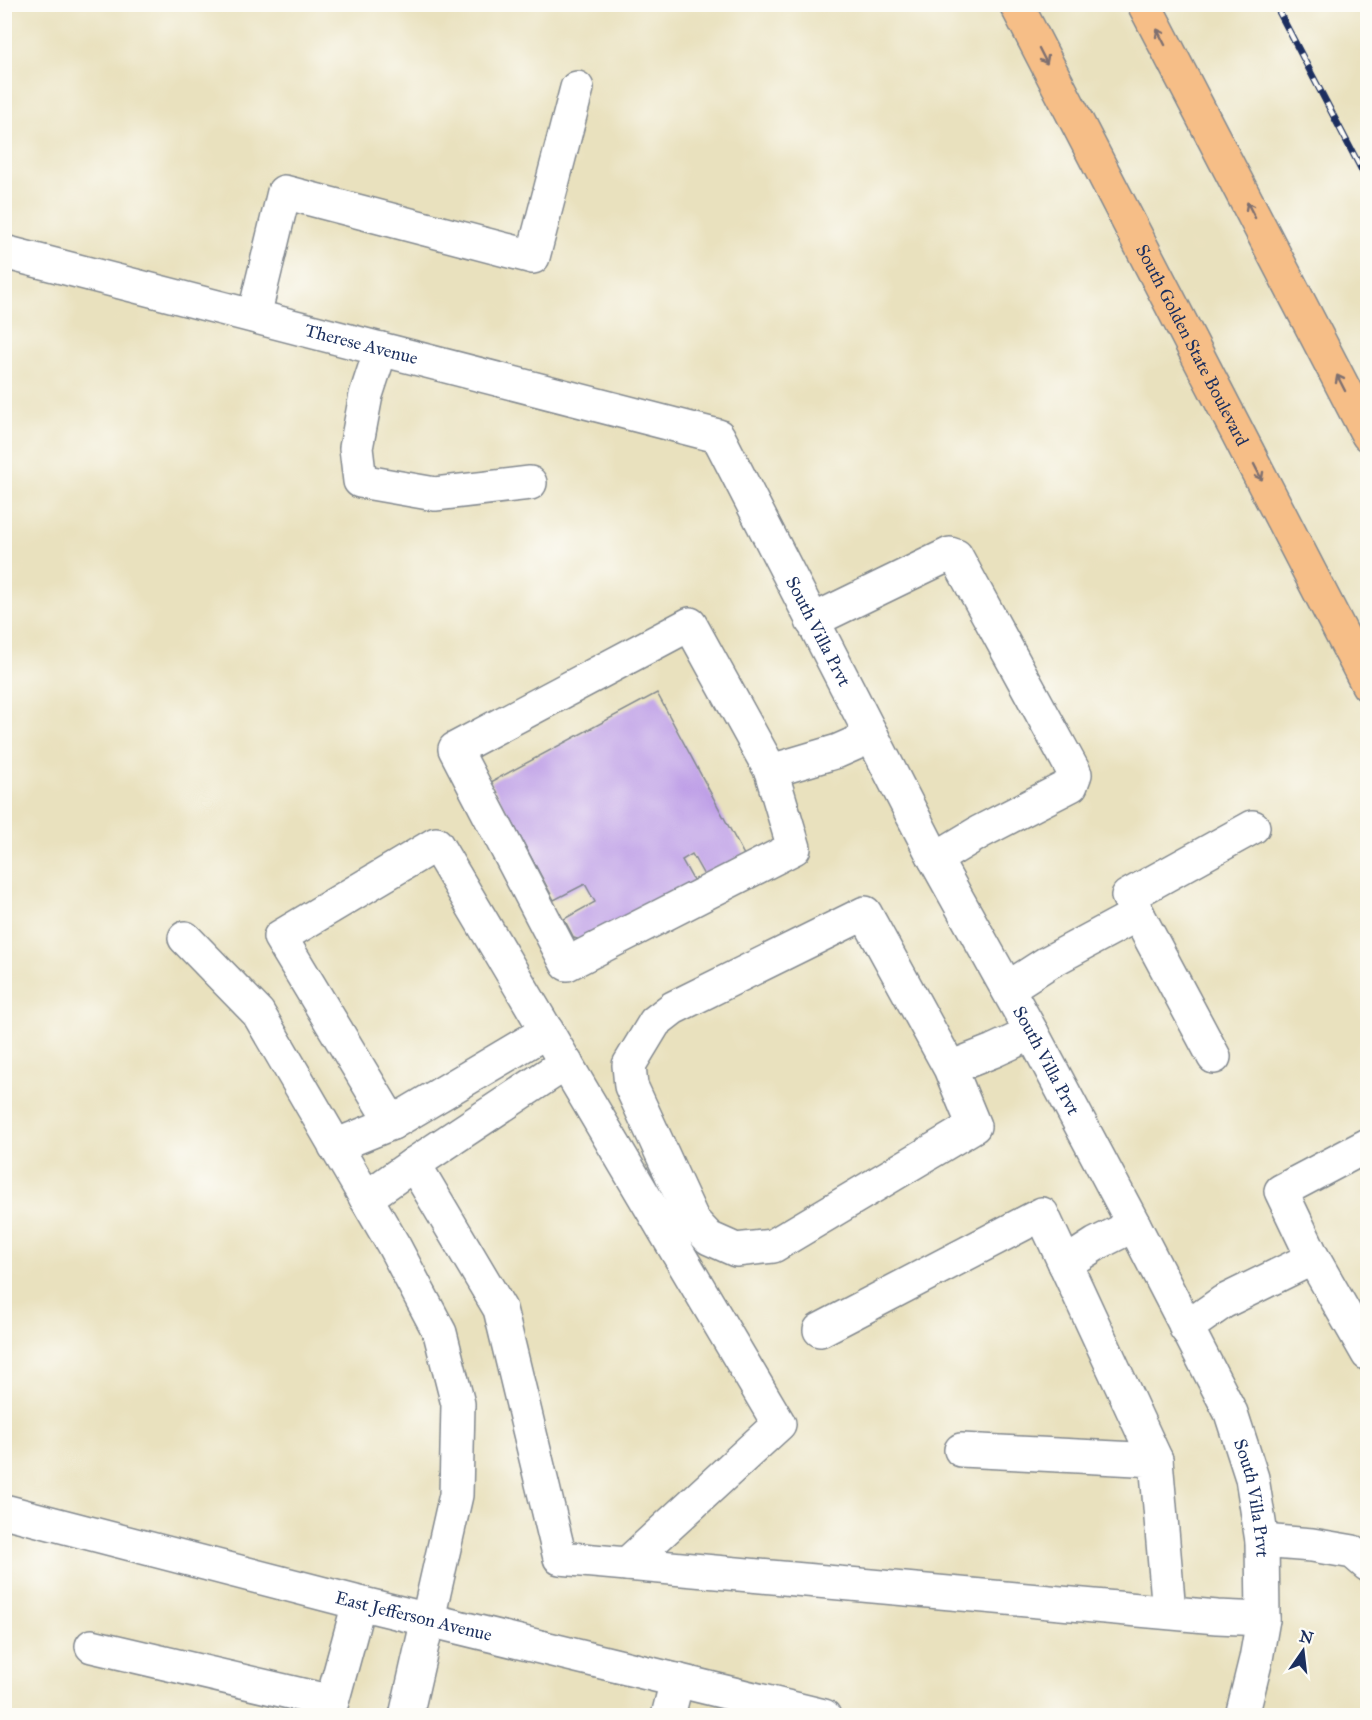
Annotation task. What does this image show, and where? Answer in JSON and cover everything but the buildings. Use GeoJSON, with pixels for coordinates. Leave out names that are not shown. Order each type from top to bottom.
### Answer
{"type":"FeatureCollection","features":[{"type":"Feature","properties":{"kind":"main road","name":"South Golden State Boulevard"},"geometry":{"type":"LineString","coordinates":[[1016,4],[1368,685]]}},
{"type":"Feature","properties":{"kind":"main road"},"geometry":{"type":"LineString","coordinates":[[1144,4],[1368,435]]}},
{"type":"Feature","properties":{"kind":"street"},"geometry":{"type":"LineString","coordinates":[[254,316],[284,192],[533,257],[578,88]]}},
{"type":"Feature","properties":{"kind":"street","name":"Therese Avenue"},"geometry":{"type":"LineString","coordinates":[[4,252],[718,436]]}},
{"type":"Feature","properties":{"kind":"street"},"geometry":{"type":"LineString","coordinates":[[381,349],[366,395],[356,448],[360,481],[435,494],[530,483]]}},
{"type":"Feature","properties":{"kind":"street","name":"South Villa Prvt"},"geometry":{"type":"LineString","coordinates":[[718,436],[935,859],[1008,988],[1231,1413],[1252,1478],[1262,1541],[1263,1619],[1242,1716]]}},
{"type":"Feature","properties":{"kind":"street"},"geometry":{"type":"LineString","coordinates":[[812,621],[950,554],[956,556],[1076,774],[1071,785],[980,832],[935,859]]}},
{"type":"Feature","properties":{"kind":"street"},"geometry":{"type":"LineString","coordinates":[[690,624],[771,771],[794,848],[567,964],[455,749],[690,624]]}},
{"type":"Feature","properties":{"kind":"street"},"geometry":{"type":"LineString","coordinates":[[771,771],[838,751],[872,736]]}},
{"type":"Feature","properties":{"kind":"street"},"geometry":{"type":"LineString","coordinates":[[1214,1057],[1128,896],[1253,827]]}},
{"type":"Feature","properties":{"kind":"street"},"geometry":{"type":"LineString","coordinates":[[392,1124],[280,937],[436,844],[779,1424],[627,1564]]}},
{"type":"Feature","properties":{"kind":"street"},"geometry":{"type":"LineString","coordinates":[[865,913],[950,1068],[974,1126],[773,1246],[736,1250],[709,1238],[693,1221],[631,1086],[629,1065],[655,1022],[673,1008],[865,913]]}},
{"type":"Feature","properties":{"kind":"street"},"geometry":{"type":"LineString","coordinates":[[1008,988],[1047,963],[1138,914]]}},
{"type":"Feature","properties":{"kind":"street"},"geometry":{"type":"LineString","coordinates":[[185,938],[258,1013],[366,1198],[440,1333],[458,1404],[456,1495],[406,1716]]}},
{"type":"Feature","properties":{"kind":"street"},"geometry":{"type":"LineString","coordinates":[[335,1146],[392,1124],[547,1031]]}},
{"type":"Feature","properties":{"kind":"street"},"geometry":{"type":"LineString","coordinates":[[950,1068],[1032,1033]]}},
{"type":"Feature","properties":{"kind":"street"},"geometry":{"type":"LineString","coordinates":[[366,1198],[566,1063]]}},
{"type":"Feature","properties":{"kind":"street"},"geometry":{"type":"LineString","coordinates":[[1368,1145],[1281,1191],[1313,1258],[1368,1354]]}},
{"type":"Feature","properties":{"kind":"street"},"geometry":{"type":"LineString","coordinates":[[414,1164],[500,1309],[560,1558],[1263,1619]]}},
{"type":"Feature","properties":{"kind":"street"},"geometry":{"type":"LineString","coordinates":[[820,1330],[1042,1214],[1156,1460],[1169,1612]]}},
{"type":"Feature","properties":{"kind":"street"},"geometry":{"type":"LineString","coordinates":[[1065,1264],[1096,1244],[1134,1225]]}},
{"type":"Feature","properties":{"kind":"street"},"geometry":{"type":"LineString","coordinates":[[1186,1328],[1223,1302],[1313,1258]]}},
{"type":"Feature","properties":{"kind":"street"},"geometry":{"type":"LineString","coordinates":[[961,1450],[1156,1460]]}},
{"type":"Feature","properties":{"kind":"street","name":"East Jefferson Avenue"},"geometry":{"type":"LineString","coordinates":[[4,1511],[359,1603],[824,1716]]}},
{"type":"Feature","properties":{"kind":"street"},"geometry":{"type":"LineString","coordinates":[[1262,1541],[1312,1545],[1353,1552],[1368,1565]]}},
{"type":"Feature","properties":{"kind":"street"},"geometry":{"type":"LineString","coordinates":[[92,1646],[332,1702],[359,1603]]}},
{"type":"Feature","properties":{"kind":"street"},"geometry":{"type":"LineString","coordinates":[[668,1716],[677,1680]]}},
{"type":"Feature","properties":{"kind":"railway"},"geometry":{"type":"LineString","coordinates":[[1275,4],[1368,182]]}}]}
